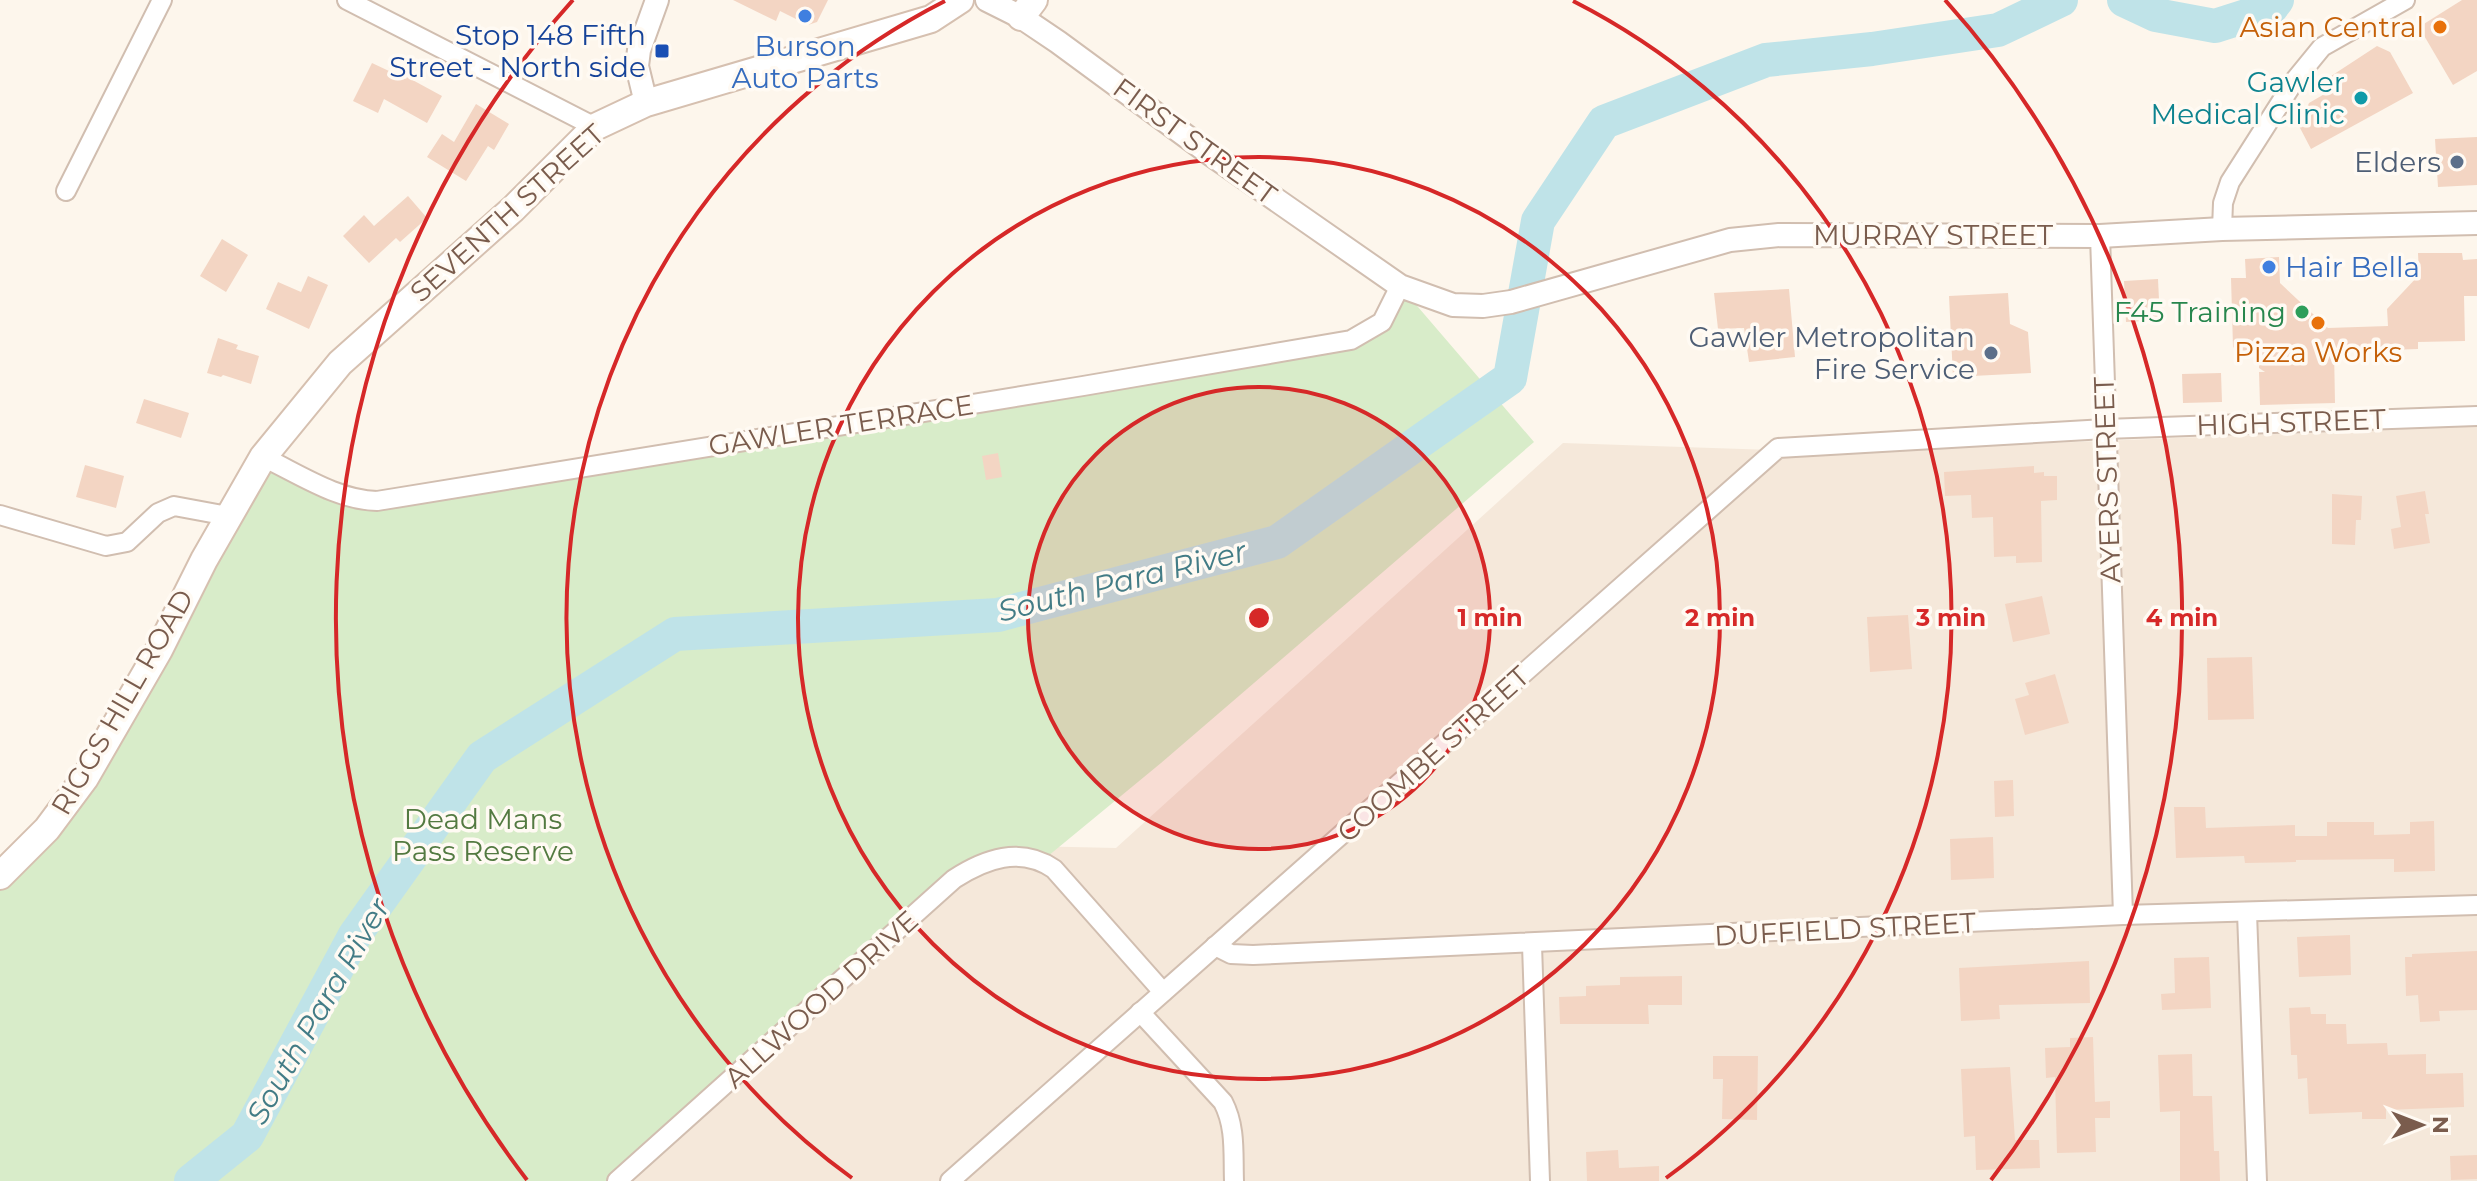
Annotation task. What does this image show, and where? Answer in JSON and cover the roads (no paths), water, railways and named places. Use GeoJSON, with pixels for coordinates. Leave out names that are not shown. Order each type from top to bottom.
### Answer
{"type":"FeatureCollection","features":[{"type":"Feature","properties":{"kind":"main road","name":"SEVENTH STREET"},"geometry":{"type":"LineString","coordinates":[[228,516],[263,457],[340,363],[513,209],[595,127],[646,103],[931,19],[960,0]]}},
{"type":"Feature","properties":{"kind":"main road","name":"RIGGS HILL ROAD"},"geometry":{"type":"LineString","coordinates":[[0,876],[47,829],[85,778],[159,650],[228,516]]}},
{"type":"Feature","properties":{"kind":"street"},"geometry":{"type":"LineString","coordinates":[[66,191],[162,0]]}},
{"type":"Feature","properties":{"kind":"street"},"geometry":{"type":"LineString","coordinates":[[347,0],[595,127]]}},
{"type":"Feature","properties":{"kind":"street"},"geometry":{"type":"LineString","coordinates":[[646,103],[637,66],[639,50],[657,0]]}},
{"type":"Feature","properties":{"kind":"street","name":"FIRST STREET"},"geometry":{"type":"LineString","coordinates":[[987,0],[1027,8],[1209,153],[1400,286]]}},
{"type":"Feature","properties":{"kind":"street"},"geometry":{"type":"LineString","coordinates":[[2222,229],[2223,203],[2230,182],[2295,80],[2322,47],[2405,0]]}},
{"type":"Feature","properties":{"kind":"street","name":"MURRAY STREET"},"geometry":{"type":"LineString","coordinates":[[1400,286],[1453,305],[1483,306],[1538,295],[1730,240],[1779,235],[2100,236],[2222,229],[2477,223]]}},
{"type":"Feature","properties":{"kind":"street","name":"AYERS STREET"},"geometry":{"type":"LineString","coordinates":[[2100,236],[2123,915]]}},
{"type":"Feature","properties":{"kind":"street","name":"GAWLER TERRACE"},"geometry":{"type":"LineString","coordinates":[[263,457],[337,492],[358,500],[377,501],[1351,340],[1382,322],[1400,286]]}},
{"type":"Feature","properties":{"kind":"street","name":"HIGH STREET"},"geometry":{"type":"LineString","coordinates":[[2105,429],[2477,416]]}},
{"type":"Feature","properties":{"kind":"street","name":"COOMBE STREET"},"geometry":{"type":"LineString","coordinates":[[950,1181],[1778,448],[2105,429]]}},
{"type":"Feature","properties":{"kind":"street"},"geometry":{"type":"LineString","coordinates":[[0,515],[106,546],[127,542],[158,513],[174,506],[228,516]]}},
{"type":"Feature","properties":{"kind":"street","name":"ALLWOOD DRIVE"},"geometry":{"type":"LineString","coordinates":[[617,1181],[954,879],[975,866],[1008,855],[1042,861],[1068,883],[1163,992]]}},
{"type":"Feature","properties":{"kind":"street","name":"DUFFIELD STREET"},"geometry":{"type":"LineString","coordinates":[[1215,946],[1231,954],[1253,955],[1532,945],[2123,915],[2477,905]]}},
{"type":"Feature","properties":{"kind":"street"},"geometry":{"type":"LineString","coordinates":[[2247,913],[2257,1181]]}},
{"type":"Feature","properties":{"kind":"street"},"geometry":{"type":"LineString","coordinates":[[1532,945],[1540,1181]]}},
{"type":"Feature","properties":{"kind":"street"},"geometry":{"type":"LineString","coordinates":[[1140,1012],[1223,1102],[1233,1131],[1234,1181]]}},
{"type":"Feature","properties":{"kind":"waterway","name":"South Para River"},"geometry":{"type":"LineString","coordinates":[[191,1181],[247,1136],[355,935],[482,757],[675,634],[998,615],[1277,542],[1510,378],[1538,221],[1604,122],[1766,60],[1872,49],[1998,30],[2061,0]]}},
{"type":"Feature","properties":{"kind":"waterway","name":"South Para River"},"geometry":{"type":"LineString","coordinates":[[2124,0],[2156,15],[2215,26],[2271,8],[2277,0]]}},
{"type":"Feature","properties":{"kind":"place","name":"Burson Auto Parts"},"geometry":{"type":"Point","coordinates":[805,16]}},
{"type":"Feature","properties":{"kind":"place","name":"Asian Central"},"geometry":{"type":"Point","coordinates":[2440,27]}},
{"type":"Feature","properties":{"kind":"place","name":"Stop 148 Fifth Street - North side"},"geometry":{"type":"Point","coordinates":[662,51]}},
{"type":"Feature","properties":{"kind":"place","name":"Gawler Medical Clinic"},"geometry":{"type":"Point","coordinates":[2361,98]}},
{"type":"Feature","properties":{"kind":"place","name":"Elders"},"geometry":{"type":"Point","coordinates":[2457,162]}},
{"type":"Feature","properties":{"kind":"place","name":"Hair Bella"},"geometry":{"type":"Point","coordinates":[2269,267]}},
{"type":"Feature","properties":{"kind":"place","name":"F45 Training"},"geometry":{"type":"Point","coordinates":[2302,312]}},
{"type":"Feature","properties":{"kind":"place","name":"Pizza Works"},"geometry":{"type":"Point","coordinates":[2318,323]}},
{"type":"Feature","properties":{"kind":"place","name":"Gawler Metropolitan Fire Service"},"geometry":{"type":"Point","coordinates":[1991,353]}},
{"type":"Feature","properties":{"kind":"park label","name":"Dead Mans Pass Reserve"},"geometry":{"type":"Point","coordinates":[483,835]}}]}
